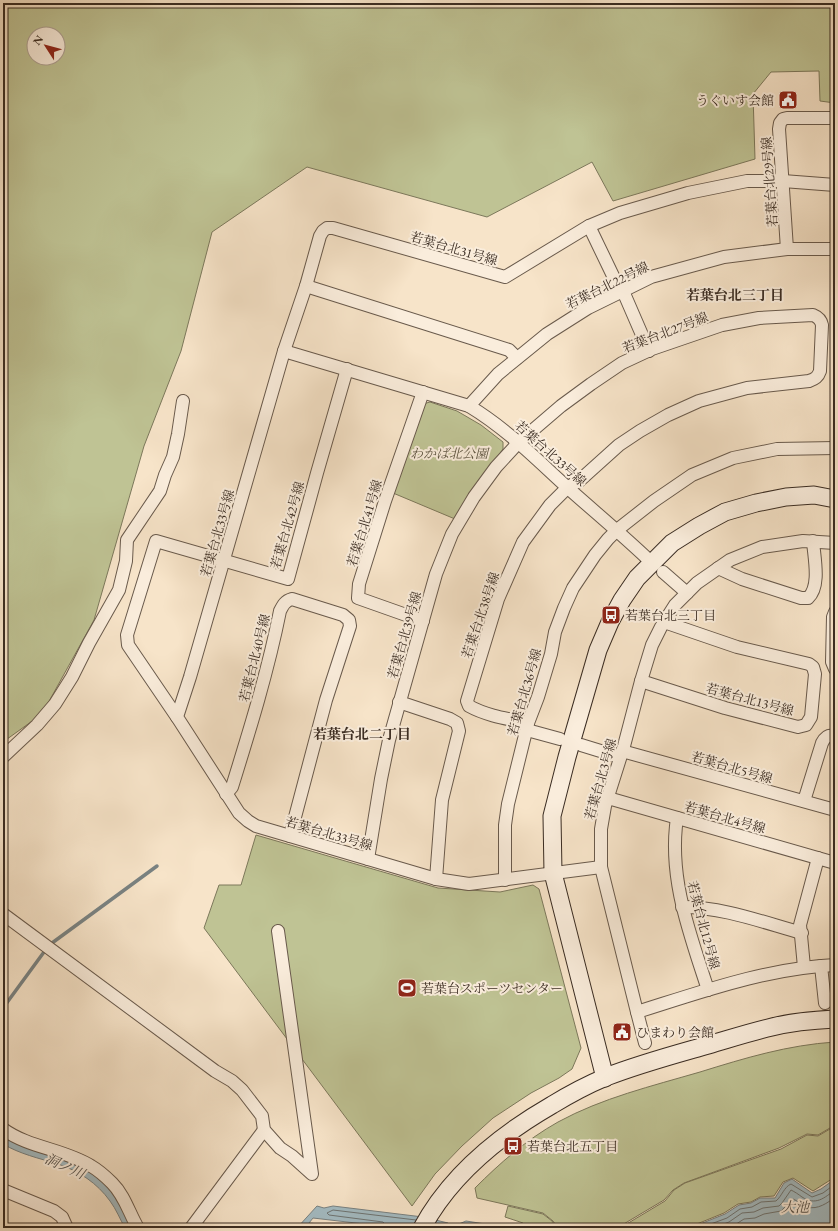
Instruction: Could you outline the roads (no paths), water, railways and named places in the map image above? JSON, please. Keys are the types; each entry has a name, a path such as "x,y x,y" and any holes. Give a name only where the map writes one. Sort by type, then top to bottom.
{"street":[{"name":"若葉台北29号線","path":"787,249 779,129 781,121 783,119 793,118 835,118"},
{"name":"若葉台北31号線","path":"284,351 306,286 320,236 322,231 327,228 333,228 505,277 589,226 620,213 688,193 747,181 783,181 835,184"},
{"path":"589,226 615,280 623,291 649,351"},
{"name":"若葉台北22号線","path":"469,406 498,374 570,319 588,308 651,277 724,257 787,249 835,250"},
{"path":"306,286 509,350 517,358"},
{"name":"若葉台北27号線","path":"520,442 561,406 591,384 622,363 649,351 722,325 758,318 813,315 819,319 822,325 820,371 814,380 809,382 747,388 700,401 668,415 640,430 619,445 579,481 568,487"},
{"name":"若葉台北33号線","path":"601,868 469,884 436,879 256,826 239,813 177,717 190,677 284,351 469,406 491,419 520,442 687,593"},
{"name":"若葉台北42号線","path":"177,717 128,645 127,635 156,541 288,579 347,369"},
{"name":"若葉台北41号線","path":"423,392 385,501 359,584 358,598 423,621"},
{"path":"3,757 37,725 55,704 72,677 89,643 119,590 126,561 127,540 160,491 173,457 183,400"},
{"name":"若葉台北39号線","path":"368,859 389,740 436,574 452,534 474,497 491,473 520,442"},
{"name":"若葉台北36号線","path":"505,880 505,825 508,804 528,727 540,691 555,632 573,588 595,555 608,539 618,530 654,501 692,475 733,458 777,449 835,448"},
{"name":"若葉台北38号線","path":"528,727 499,716 473,709 469,706 467,701 498,598 523,542 550,505 568,487"},
{"path":"605,1078 553,873 552,816 567,757 598,650 610,622 622,600 638,578 658,567 672,543 725,512 756,503 786,497 814,495 835,499"},
{"name":"若葉台北3号線","path":"645,1043 601,868 600,829 652,645 675,605 697,583 730,560 762,547 803,541 835,543"},
{"path":"718,568 742,580 801,598 808,598 812,594 815,586 816,570 813,541"},
{"name":"若葉台北40号線","path":"226,794 232,787 257,705 271,656 280,611 283,605 292,599 339,613 347,617 350,626 326,700 290,836"},
{"path":"835,612 833,617 832,662 835,669"},
{"name":"若葉台北13号線","path":"641,681 725,708 798,727 806,725 811,717 815,674 813,667 809,664 737,647 664,622"},
{"path":"399,702 450,719 457,723 460,731 442,800 436,879"},
{"path":"528,727 560,739"},
{"path":"804,801 822,743 825,737 829,735 835,736"},
{"name":"若葉台北5号線","path":"581,745 835,810"},
{"name":"若葉台北4号線","path":"608,798 835,863"},
{"name":"若葉台北12号線","path":"677,818 675,865 682,907 708,990"},
{"path":"804,967 802,933 800,925 818,858"},
{"path":"682,907 697,907 726,911 802,933"},
{"path":"3,914 232,1081 242,1090 262,1116 264,1130 280,1148 292,1156 312,1174 278,932"},
{"path":"637,1012 708,990 768,974 804,967 835,965"},
{"path":"821,966 825,1003"},
{"path":"422,1228 429,1214 446,1192 468,1167 497,1140 528,1119 576,1091 605,1078 651,1061 773,1027 813,1020 835,1019"},
{"path":"3,1129 8,1133 33,1144 70,1156 91,1166 113,1184 126,1202 138,1228"},
{"path":"191,1228 264,1130"},
{"path":"3,1190 54,1211 62,1217 67,1228"}],"water":[{"name":"洞ノ川","path":"3,1134 64,1158 93,1174 106,1184 115,1195 133,1228 125,1228 110,1201 87,1178 66,1167 29,1156 3,1144"},
{"name":"大池","path":"792,1179 812,1193 821,1189 835,1179 835,1228 690,1228 725,1214 739,1205 751,1203 760,1198 775,1198 784,1183"},
{"path":"317,1206 324,1208 333,1206 423,1217 448,1223 450,1226 466,1221 511,1228 390,1227 313,1218 309,1223 319,1224 318,1228 297,1228"}],"waterway":[{"path":"52,943 157,866"},
{"path":"3,1008 44,952"}],"place":[{"name":"うぐいす会館","path":"788,100"},
{"name":"若葉台北三丁目","path":"611,615"},
{"name":"若葉台スポーツセンター","path":"407,988"},
{"name":"ひまわり会館","path":"622,1032"},
{"name":"若葉台北五丁目","path":"513,1146"}],"district":[{"name":"若葉台北三丁目","path":"735,295"},
{"name":"若葉台北二丁目","path":"362,734"}],"park label":[{"name":"わかば北公園","path":"449,453"}]}
